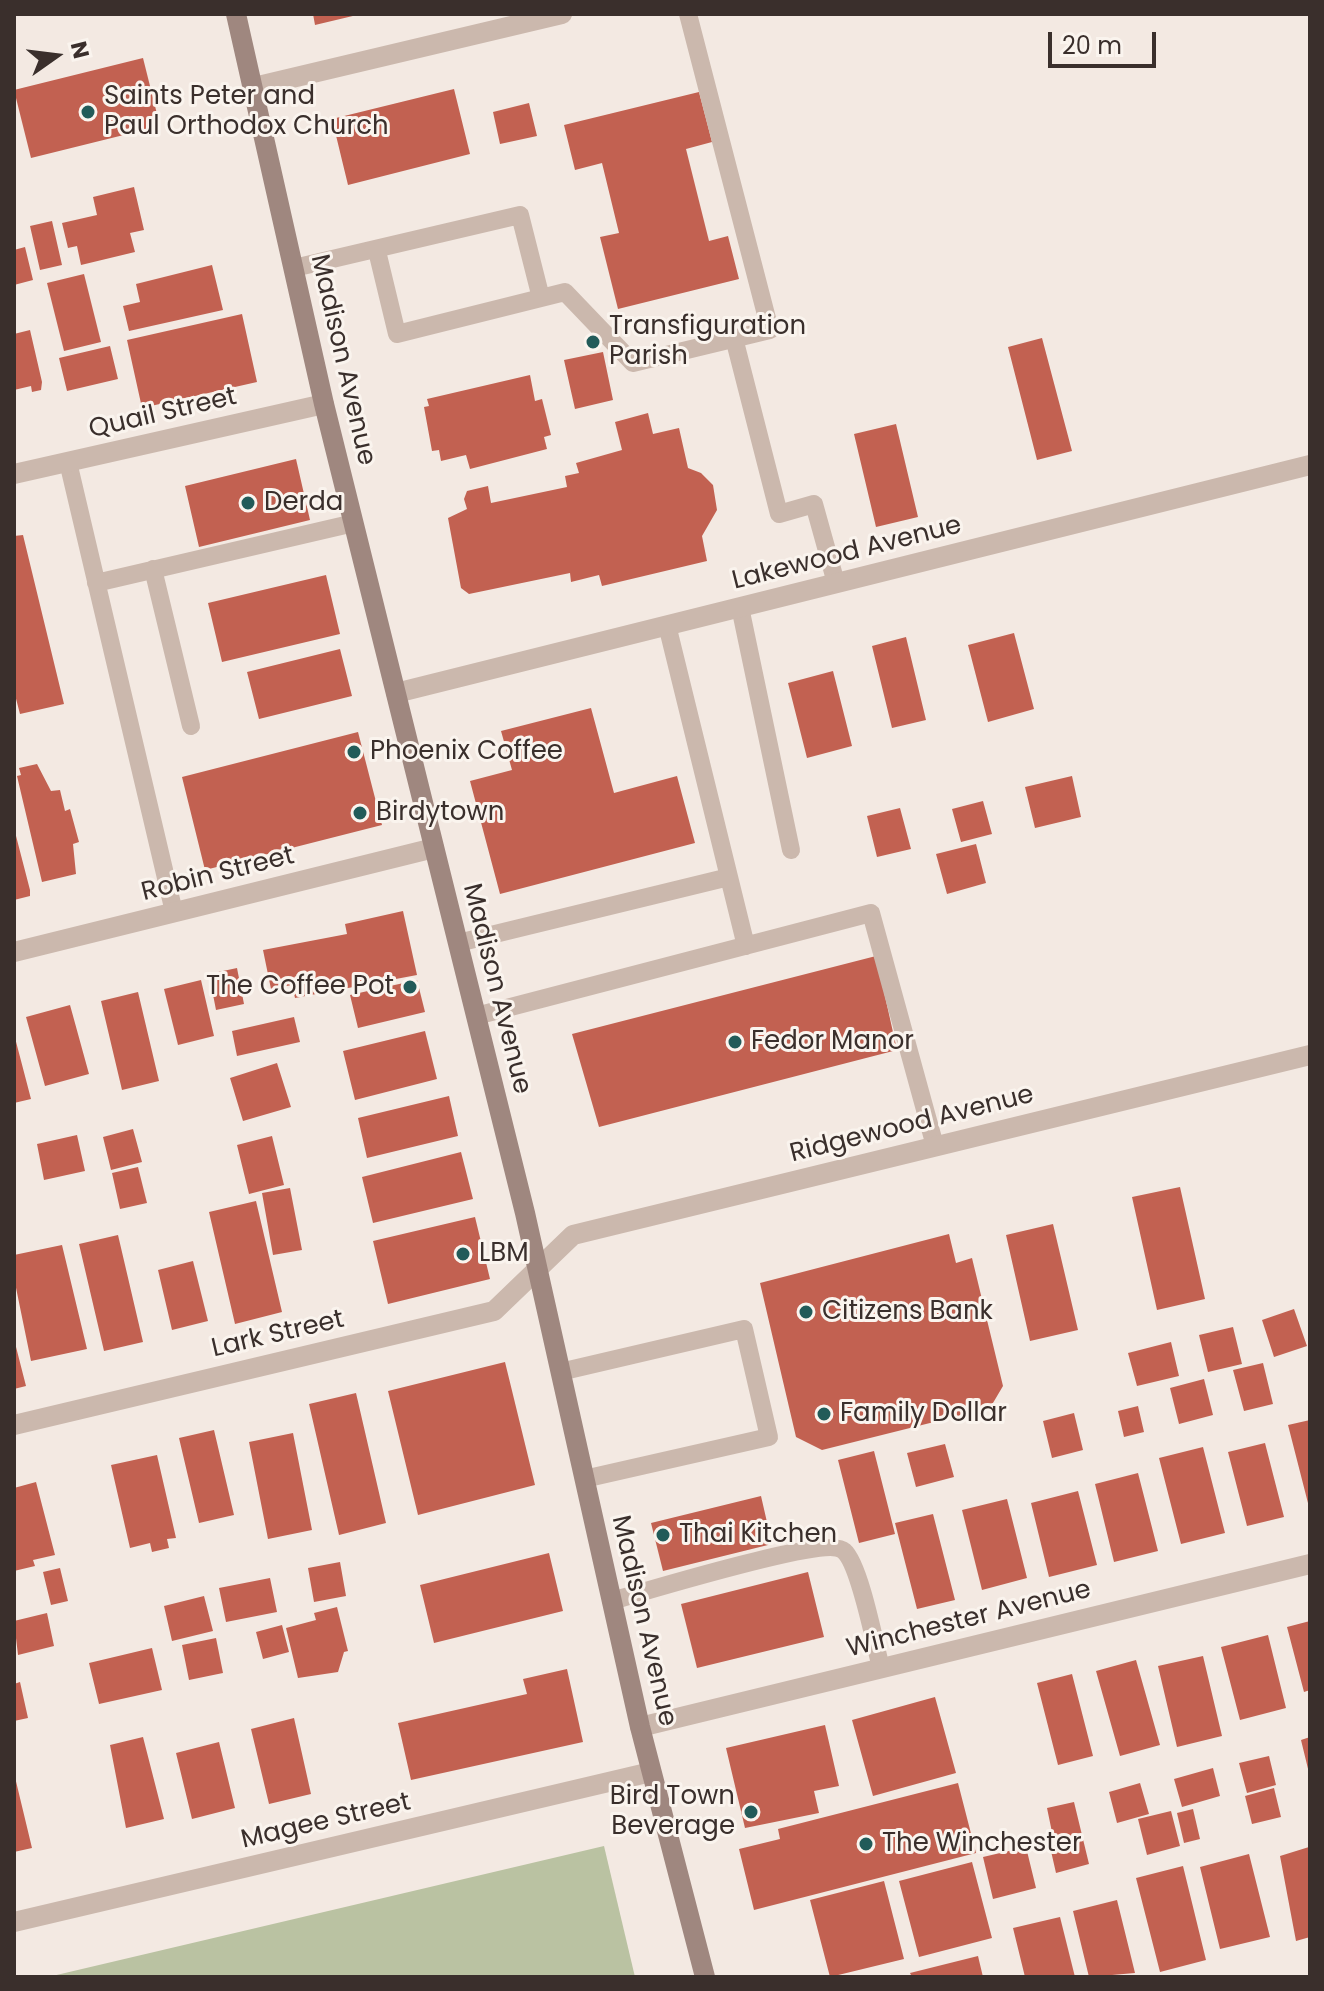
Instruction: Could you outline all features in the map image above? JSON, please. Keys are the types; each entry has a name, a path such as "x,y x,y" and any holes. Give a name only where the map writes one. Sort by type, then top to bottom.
{"main road":[{"name":"Madison Avenue","path":"236,14 324,404 537,1267 640,1727 705,1977"}],"street":[{"path":"254,87 562,14"},
{"name":"Quail Street","path":"14,474 324,404"},
{"name":"Lakewood Avenue","path":"396,693 1310,465"},
{"name":"Robin Street","path":"14,952 434,848"},
{"name":"Ridgewood Avenue","path":"537,1267 573,1235 1310,1055"},
{"name":"Lark Street","path":"14,1425 494,1311 537,1267"},
{"name":"Winchester Avenue","path":"640,1727 1310,1564"},
{"name":"Magee Street","path":"14,1922 651,1772"}],"lane":[{"path":"377,251 397,334 565,292 633,363 770,330 688,14"},
{"path":"294,268 520,215 541,298"},
{"path":"734,338 779,514 814,504 836,583"},
{"path":"68,462 174,912"},
{"path":"96,583 354,523"},
{"path":"153,569 191,726"},
{"path":"740,607 791,850"},
{"path":"667,625 746,946"},
{"path":"458,943 729,877"},
{"path":"476,1016 871,913 935,1146"},
{"path":"560,1372 744,1329 769,1437 584,1479"},
{"path":"611,1601 798,1550 832,1546 844,1550 854,1566 881,1668"}],"green space":[{"path":"604,1846 635,1977 48,1977"}],"building":[{"path":"313,14 357,14 357,15 315,25"},
{"name":"Saints Peter and Paul Orthodox Church","path":"143,58 160,126 31,158 14,90"},
{"path":"454,89 470,154 348,185 332,119"},
{"path":"699,92 712,142 686,149 709,241 728,236 739,279 618,309 600,237 619,233 602,163 575,170 564,125"},
{"path":"529,103 537,136 500,144 493,112"},
{"path":"134,187 144,230 130,233 135,252 81,265 77,246 68,248 62,223 97,215 93,197"},
{"path":"52,221 62,265 40,270 30,226"},
{"path":"25,247 33,280 14,285 14,250"},
{"path":"212,265 223,310 129,331 123,306 140,302 136,284"},
{"path":"84,274 101,342 64,351 47,283"},
{"path":"242,314 257,382 142,408 127,340"},
{"path":"30,330 42,382 41,390 32,392 31,386 14,390 14,334"},
{"path":"1042,338 1072,451 1037,460 1008,347"},
{"path":"110,346 118,379 67,391 59,358"},
{"path":"603,352 613,400 575,409 564,360"},
{"path":"530,375 535,401 542,399 551,435 544,437 547,449 470,469 466,455 441,461 439,450 432,451 424,407 429,406 427,399"},
{"path":"648,413 653,434 679,428 688,468 701,473 713,485 717,510 702,536 707,561 602,586 599,575 571,582 570,573 469,594 461,588 448,518 467,509 464,499 467,491 488,486 491,503 567,487 565,476 579,473 576,463 622,450 615,422"},
{"path":"896,424 918,517 876,527 854,434"},
{"name":"Derda","path":"296,459 310,520 199,547 185,486"},
{"path":"23,535 64,704 20,714 14,691 14,536"},
{"path":"326,575 340,634 222,662 208,603"},
{"path":"1014,633 1034,709 988,722 968,645"},
{"path":"906,637 926,720 892,728 872,646"},
{"path":"340,649 352,696 259,719 247,672"},
{"path":"833,671 852,746 807,758 788,683"},
{"path":"591,708 614,793 677,776 695,843 500,894 470,781 512,770 501,731"},
{"path":"358,732 382,825 205,870 182,777"},
{"path":"37,764 51,791 60,790 65,811 70,809 79,842 73,844 76,874 42,882 17,776 21,775 19,768"},
{"path":"1072,776 1081,817 1035,828 1025,787"},
{"path":"983,801 992,834 961,842 952,809"},
{"path":"900,808 911,849 877,857 867,816"},
{"path":"15,832 30,896 14,900"},
{"path":"976,844 986,883 947,894 936,854"},
{"path":"403,911 417,975 295,998 292,985 271,989 263,950 347,934 345,924"},
{"name":"Fedor Manor","path":"876,956 897,1050 599,1127 572,1034"},
{"path":"237,968 244,1004 216,1010 209,974"},
{"path":"201,980 214,1036 178,1045 164,989"},
{"path":"417,980 425,1012 358,1028 350,995"},
{"path":"138,992 159,1081 122,1090 101,1001"},
{"path":"70,1005 89,1074 45,1086 26,1017"},
{"path":"294,1017 300,1042 237,1056 232,1031"},
{"path":"425,1031 437,1079 355,1100 343,1051"},
{"path":"14,1034 31,1099 14,1103"},
{"path":"277,1063 291,1107 243,1121 230,1078"},
{"path":"449,1096 458,1136 367,1158 358,1118"},
{"path":"133,1129 142,1162 111,1170 103,1137"},
{"path":"77,1135 85,1171 44,1180 37,1144"},
{"path":"272,1136 284,1185 249,1194 237,1145"},
{"path":"461,1152 473,1199 373,1223 362,1177"},
{"path":"138,1167 147,1203 120,1209 112,1173"},
{"path":"1180,1187 1205,1299 1157,1310 1132,1197"},
{"path":"290,1188 302,1250 273,1255 262,1193"},
{"path":"256,1201 282,1312 235,1324 209,1212"},
{"path":"475,1217 490,1279 388,1304 373,1241"},
{"path":"1053,1224 1078,1330 1030,1341 1006,1235"},
{"path":"949,1234 956,1263 972,1258 1003,1386 990,1408 822,1450 796,1437 760,1283"},
{"path":"118,1235 143,1342 104,1351 79,1244"},
{"path":"62,1245 87,1349 31,1361 14,1278 14,1255"},
{"path":"193,1261 208,1321 172,1330 158,1270"},
{"path":"1294,1309 1307,1346 1274,1357 1262,1320"},
{"path":"1233,1327 1242,1364 1208,1372 1199,1335"},
{"path":"1171,1342 1179,1376 1137,1386 1128,1353"},
{"path":"14,1344 26,1386 14,1389"},
{"path":"505,1362 535,1485 418,1515 388,1391"},
{"path":"1263,1363 1273,1404 1244,1411 1233,1370"},
{"path":"1204,1379 1213,1415 1179,1424 1170,1388"},
{"path":"356,1393 386,1523 339,1535 309,1404"},
{"path":"1138,1406 1144,1432 1124,1437 1118,1411"},
{"path":"1074,1413 1083,1450 1052,1458 1043,1421"},
{"path":"1310,1420 1310,1506 1309,1507 1288,1425"},
{"path":"214,1430 234,1515 199,1523 179,1438"},
{"path":"293,1433 312,1530 268,1539 249,1442"},
{"path":"1265,1443 1284,1517 1247,1526 1228,1452"},
{"path":"945,1444 954,1477 916,1487 907,1453"},
{"path":"1203,1447 1225,1533 1181,1544 1159,1458"},
{"path":"874,1451 895,1534 859,1543 838,1460"},
{"path":"157,1455 176,1538 167,1539 169,1548 152,1552 150,1543 130,1548 111,1465"},
{"path":"1138,1473 1158,1551 1114,1562 1095,1484"},
{"path":"36,1482 55,1555 33,1560 35,1566 14,1571 14,1488"},
{"path":"1078,1491 1097,1565 1049,1577 1031,1503"},
{"path":"761,1496 772,1544 663,1571 651,1523"},
{"path":"1007,1499 1027,1578 982,1590 962,1510"},
{"path":"933,1514 955,1600 917,1609 895,1523"},
{"path":"549,1553 563,1611 434,1643 420,1585"},
{"path":"340,1562 346,1596 314,1602 308,1568"},
{"path":"60,1568 68,1601 51,1605 43,1572"},
{"path":"808,1572 824,1637 697,1668 681,1604"},
{"path":"270,1578 277,1612 226,1622 219,1588"},
{"path":"204,1596 213,1631 172,1641 164,1606"},
{"path":"337,1607 348,1651 344,1652 338,1672 298,1678 286,1628 316,1620 314,1613"},
{"path":"47,1613 54,1646 18,1655 14,1621"},
{"path":"1310,1621 1310,1690 1304,1692 1287,1627"},
{"path":"282,1625 289,1652 263,1659 256,1632"},
{"path":"1268,1635 1286,1708 1240,1720 1221,1647"},
{"path":"216,1638 223,1673 189,1680 182,1645"},
{"path":"152,1648 162,1690 99,1704 89,1663"},
{"path":"1203,1656 1222,1736 1177,1747 1158,1666"},
{"path":"1136,1660 1160,1745 1120,1756 1096,1671"},
{"path":"567,1669 583,1742 411,1780 398,1723 527,1694 523,1679"},
{"path":"1072,1674 1093,1756 1058,1765 1037,1683"},
{"path":"20,1682 28,1718 14,1721 14,1684"},
{"path":"935,1697 956,1773 873,1796 852,1720"},
{"path":"294,1718 311,1794 269,1804 251,1729"},
{"path":"825,1725 839,1786 814,1791 819,1813 745,1828 726,1748"},
{"path":"143,1737 164,1819 126,1828 110,1745"},
{"path":"1310,1737 1310,1773 1309,1773 1301,1740"},
{"path":"219,1742 235,1808 192,1819 176,1753"},
{"path":"1269,1756 1276,1785 1247,1793 1239,1763"},
{"path":"1213,1768 1220,1796 1182,1807 1174,1779"},
{"path":"14,1773 32,1848 14,1852"},
{"name":"The Winchester","path":"958,1783 976,1853 754,1910 739,1849 780,1839 778,1829"},
{"path":"1140,1783 1149,1814 1117,1823 1109,1792"},
{"path":"1274,1788 1281,1817 1252,1824 1245,1796"},
{"path":"1074,1802 1089,1864 1056,1873 1048,1838 1053,1837 1047,1808"},
{"path":"1193,1809 1200,1839 1184,1843 1177,1813"},
{"path":"1171,1811 1180,1846 1147,1855 1138,1819"},
{"path":"1026,1847 1036,1888 993,1899 983,1857"},
{"path":"1309,1847 1310,1937 1296,1941 1280,1856"},
{"path":"1249,1854 1270,1937 1220,1949 1200,1867"},
{"path":"972,1862 992,1938 919,1957 899,1881"},
{"path":"1183,1866 1206,1960 1160,1972 1136,1878"},
{"path":"884,1881 904,1959 830,1977 810,1900"},
{"path":"1117,1900 1135,1973 1089,1977 1073,1911"},
{"path":"1060,1917 1075,1977 1025,1977 1013,1928"},
{"path":"978,1956 983,1977 912,1977 910,1973"}],"place":[{"name":"Saints Peter and Paul Orthodox Church","path":"88,112"},
{"name":"Transfiguration Parish","path":"593,342"},
{"name":"Derda","path":"248,503"},
{"name":"Phoenix Coffee","path":"354,752"},
{"name":"Birdytown","path":"360,813"},
{"name":"The Coffee Pot","path":"410,987"},
{"name":"Fedor Manor","path":"735,1042"},
{"name":"LBM","path":"463,1254"},
{"name":"Citizens Bank","path":"806,1312"},
{"name":"Family Dollar","path":"824,1414"},
{"name":"Thai Kitchen","path":"663,1535"},
{"name":"Bird Town Beverage","path":"751,1812"},
{"name":"The Winchester","path":"866,1844"}]}
